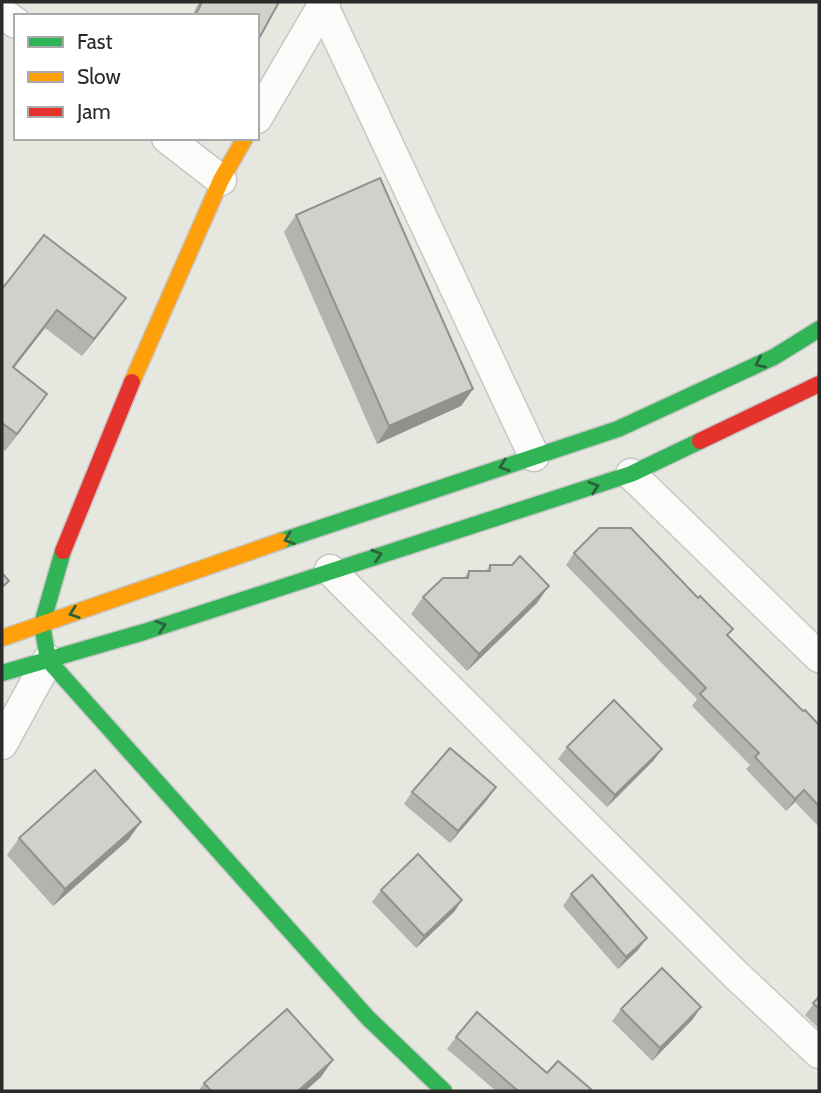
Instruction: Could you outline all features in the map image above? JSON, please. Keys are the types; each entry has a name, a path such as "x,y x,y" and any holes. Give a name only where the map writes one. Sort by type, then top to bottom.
{"main road":[{"path":"244,140 221,180 135,374 58,560 42,624 48,660 368,1018 444,1091"},
{"path":"2,639 618,429 774,357 819,329"},
{"path":"2,673 144,632 631,474 819,384"}],"street":[{"path":"259,115 324,4"},
{"path":"324,4 534,456"},
{"path":"170,140 221,180"},
{"path":"631,474 819,657"},
{"path":"330,570 736,975 819,1053"},
{"path":"2,744 48,660"}],"building":[{"path":"202,2 279,2 259,38 259,14 196,14"},
{"path":"380,178 473,389 389,426 296,215"},
{"path":"44,235 126,298 94,339 57,310 13,367 47,394 17,434 2,423 2,289"},
{"path":"599,528 631,528 698,598 700,596 733,629 727,635 819,725 819,806 804,790 795,799 755,757 759,753 700,694 706,688 574,553"},
{"path":"520,556 549,586 479,654 423,597 443,578 468,578 469,571 490,571 490,565 512,565"},
{"path":"2,573 9,581 2,587"},
{"path":"614,700 662,749 615,795 567,747"},
{"path":"450,748 496,787 458,831 412,792"},
{"path":"95,770 141,822 65,889 19,838"},
{"path":"418,854 462,900 424,936 381,890"},
{"path":"592,875 647,938 626,957 571,894"},
{"path":"662,968 701,1007 660,1048 621,1009"},
{"path":"819,997 819,1009 813,1003"},
{"path":"287,1009 333,1060 298,1091 211,1091 204,1083"},
{"path":"477,1012 547,1073 558,1061 593,1091 518,1091 456,1037"}],"traffic: fast":[{"path":"281,541 618,429 774,357 819,329"},
{"path":"2,673 144,632 631,474 700,441"},
{"path":"63,551 42,624 48,660 368,1018 444,1091"}],"traffic: slow":[{"path":"132,382 221,180 244,140"},
{"path":"2,638 281,541"}],"traffic: jam":[{"path":"63,551 132,382"},
{"path":"700,441 819,384"}]}
